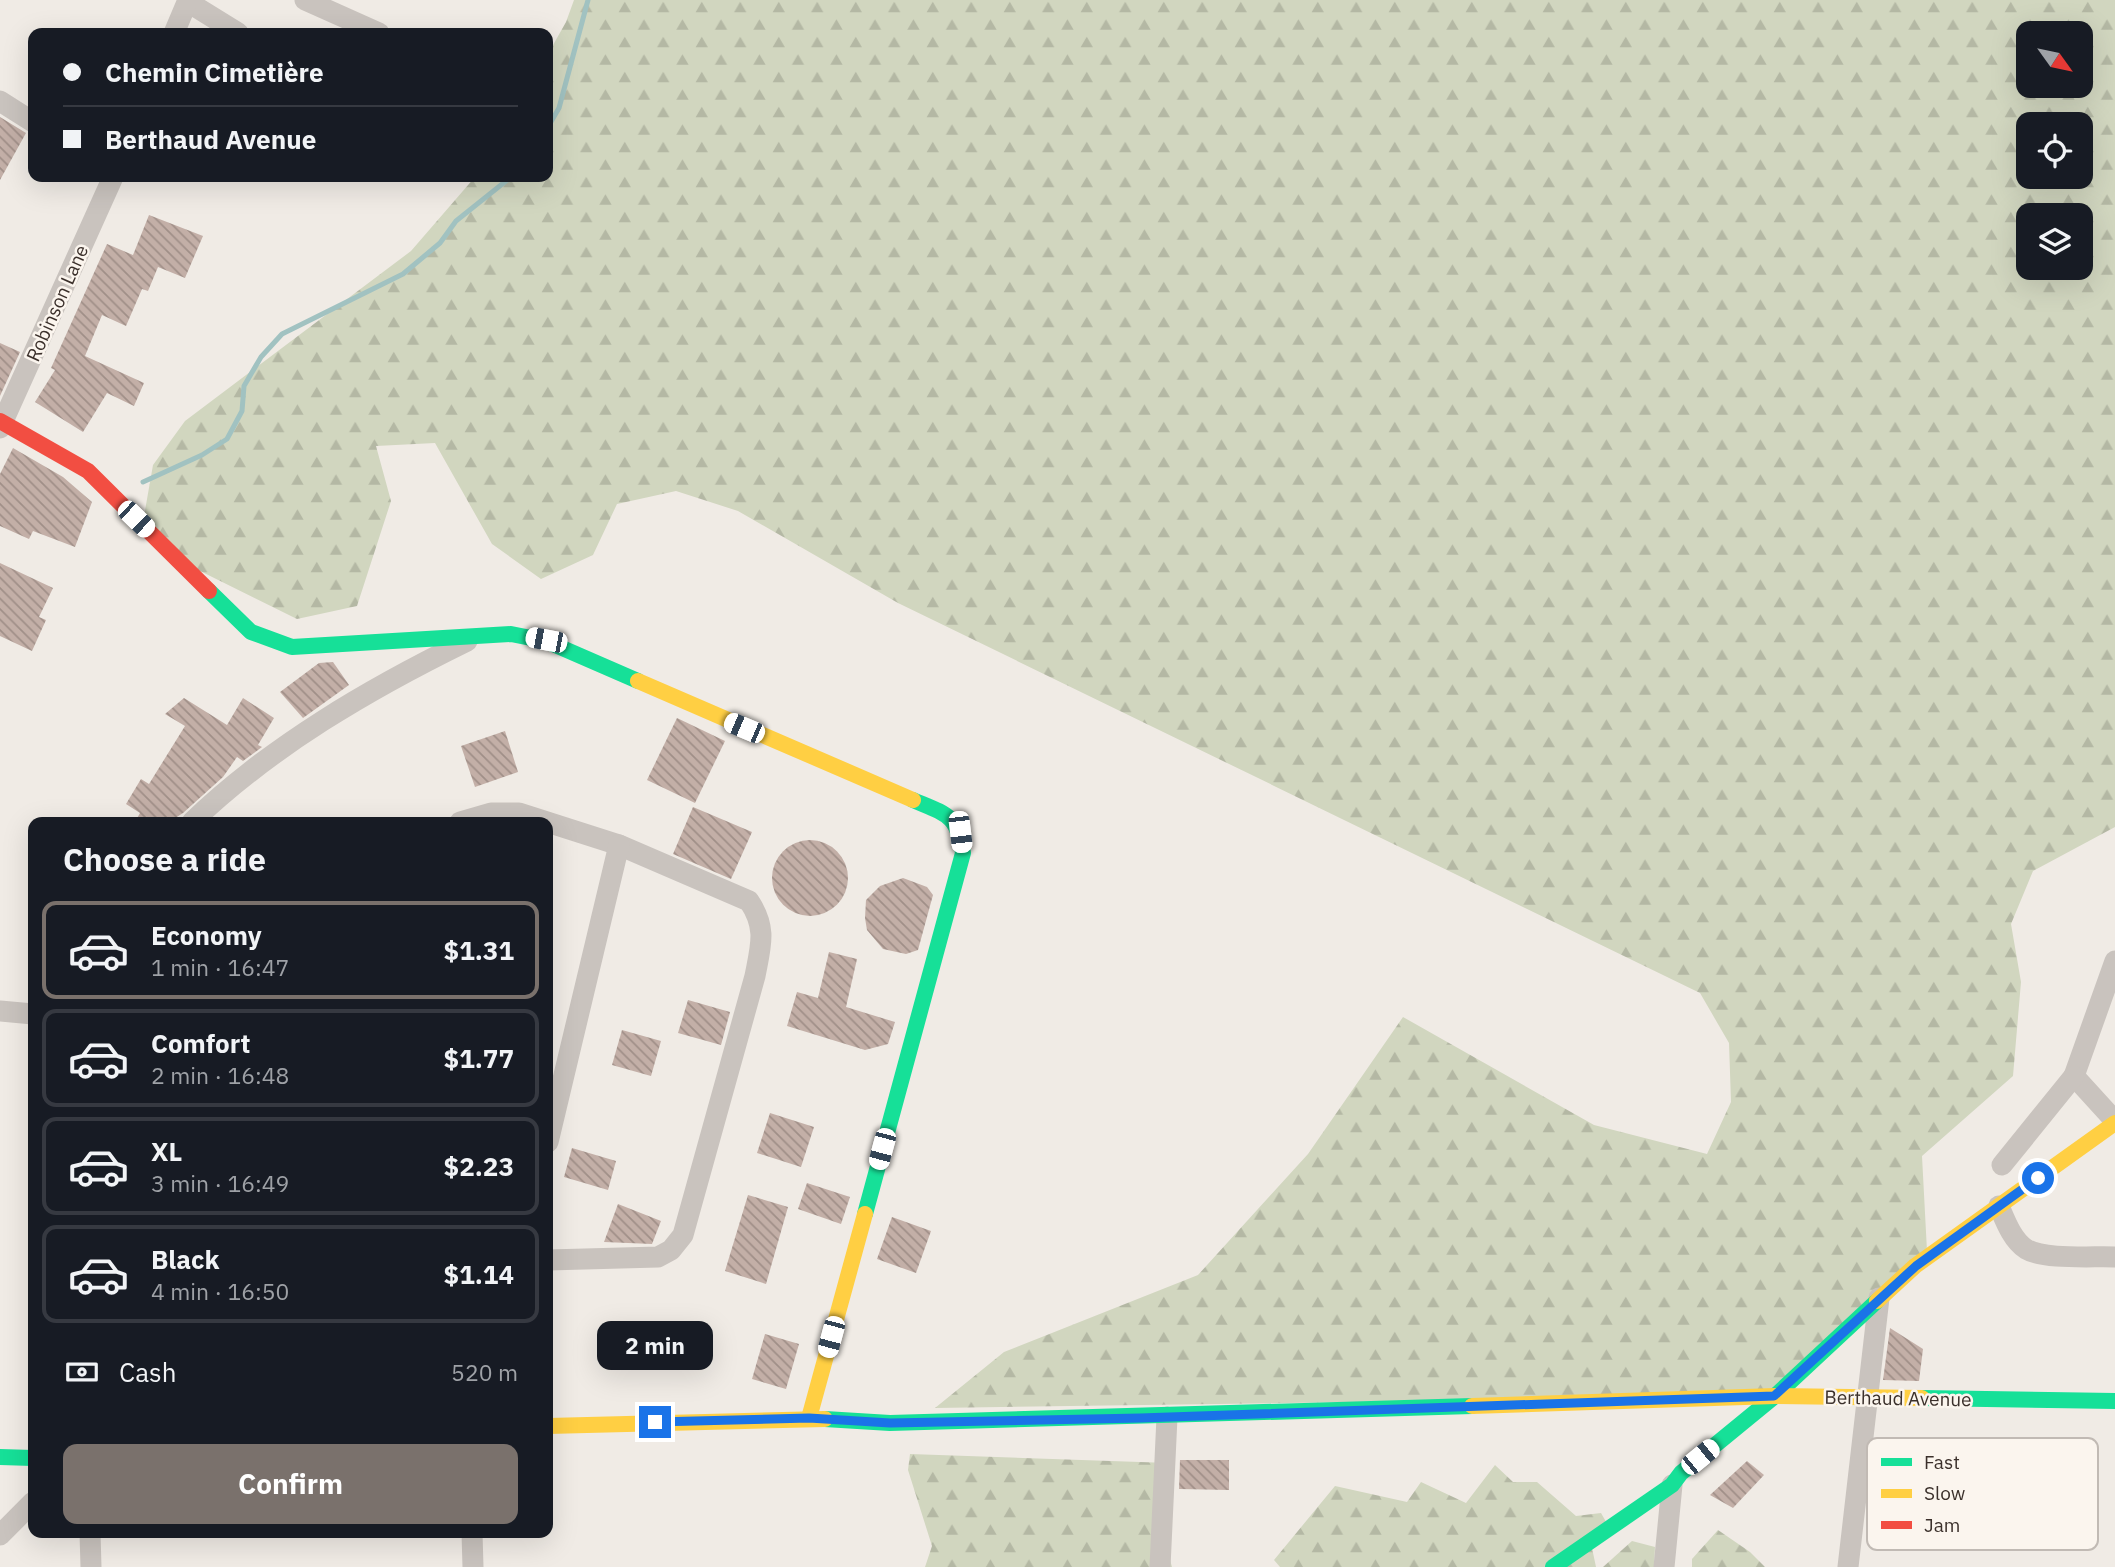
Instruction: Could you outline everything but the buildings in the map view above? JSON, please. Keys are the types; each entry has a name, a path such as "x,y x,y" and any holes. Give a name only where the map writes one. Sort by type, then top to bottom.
{"street":[{"path":"305,0 348,9 373,28"},
{"path":"176,28 188,1 230,28"},
{"path":"0,101 28,119"},
{"name":"Robinson Lane","path":"1,424 111,182"},
{"path":"1,424 88,471 251,632 292,647 511,634 546,640 950,816 960,832 962,853 809,1418"},
{"path":"197,817 233,783 349,705 407,670 476,636"},
{"path":"477,817 491,813 519,813 532,817"},
{"path":"553,824 619,845 749,901 761,919 762,940 755,976 683,1235 671,1250 658,1257 553,1260"},
{"path":"553,1121 619,845"},
{"path":"2002,1165 2074,1076 2115,961"},
{"path":"0,1011 28,1014"},
{"path":"1553,1567 1672,1485 1681,1473 1774,1396 1916,1266 2115,1122 2074,1076"},
{"path":"1999,1206 2010,1230 2025,1249 2050,1255 2115,1257"},
{"path":"1848,1567 1879,1298"},
{"name":"Berthaud Avenue","path":"553,1426 809,1418 890,1423 1167,1417 1774,1396 2115,1401"},
{"path":"1160,1567 1167,1417"},
{"path":"0,1457 28,1458"},
{"path":"1664,1567 1672,1485"},
{"path":"0,1535 28,1507"},
{"path":"90,1538 91,1567"},
{"path":"472,1538 473,1567"}],"green space":[{"path":"574,0 2115,0 2115,827 2033,871 2011,924 2021,982 2013,1076 1922,1156 1927,1251 1773,1396 935,1408 1004,1352 1198,1275 1308,1154 1403,1017 1594,1125 1707,1154 1731,1102 1729,1043 1700,993 898,603 738,511 676,491 617,504 593,555 541,579 492,544 435,443 376,446 391,501 357,606 297,619 192,567 143,522 153,465 185,421 411,251 471,182 553,182 553,45"},
{"path":"910,1454 1169,1463 1161,1528 1172,1567 925,1567 932,1546 908,1470"},
{"path":"1495,1465 1513,1482 1537,1482 1576,1516 1601,1513 1613,1534 1592,1548 1596,1567 1280,1567 1274,1560 1335,1486 1407,1502 1421,1482 1466,1503"},
{"path":"1718,1530 1750,1552 1765,1567 1692,1567 1692,1559"},
{"path":"1632,1541 1655,1547 1654,1567 1603,1567"}],"waterway":[{"path":"553,118 559,108 588,0"},
{"path":"143,482 202,455 227,439 242,411 244,386 261,357 282,334 403,274 440,243 456,221 505,182"}],"traffic: fast":[{"path":"209,591 251,632 292,647 511,634 546,641 638,681"},
{"path":"865,1214 963,853 954,823 942,813 913,800"},
{"path":"1553,1567 1672,1485 1681,1473 1775,1396 1877,1301"},
{"path":"1922,1398 2115,1401"},
{"path":"825,1419 890,1423 1472,1406"},
{"path":"0,1457 28,1458"}],"traffic: slow":[{"path":"638,681 913,800"},
{"path":"1877,1301 1915,1266 2115,1123"},
{"path":"809,1418 865,1214"},
{"path":"1472,1406 1775,1396 1922,1398"},
{"path":"553,1426 825,1419"}],"traffic: jam":[{"path":"0,421 88,471 209,591"}],"route":[{"path":"655,1422 809,1418 890,1423 1140,1418 1774,1396 1916,1266 2038,1178"}]}
